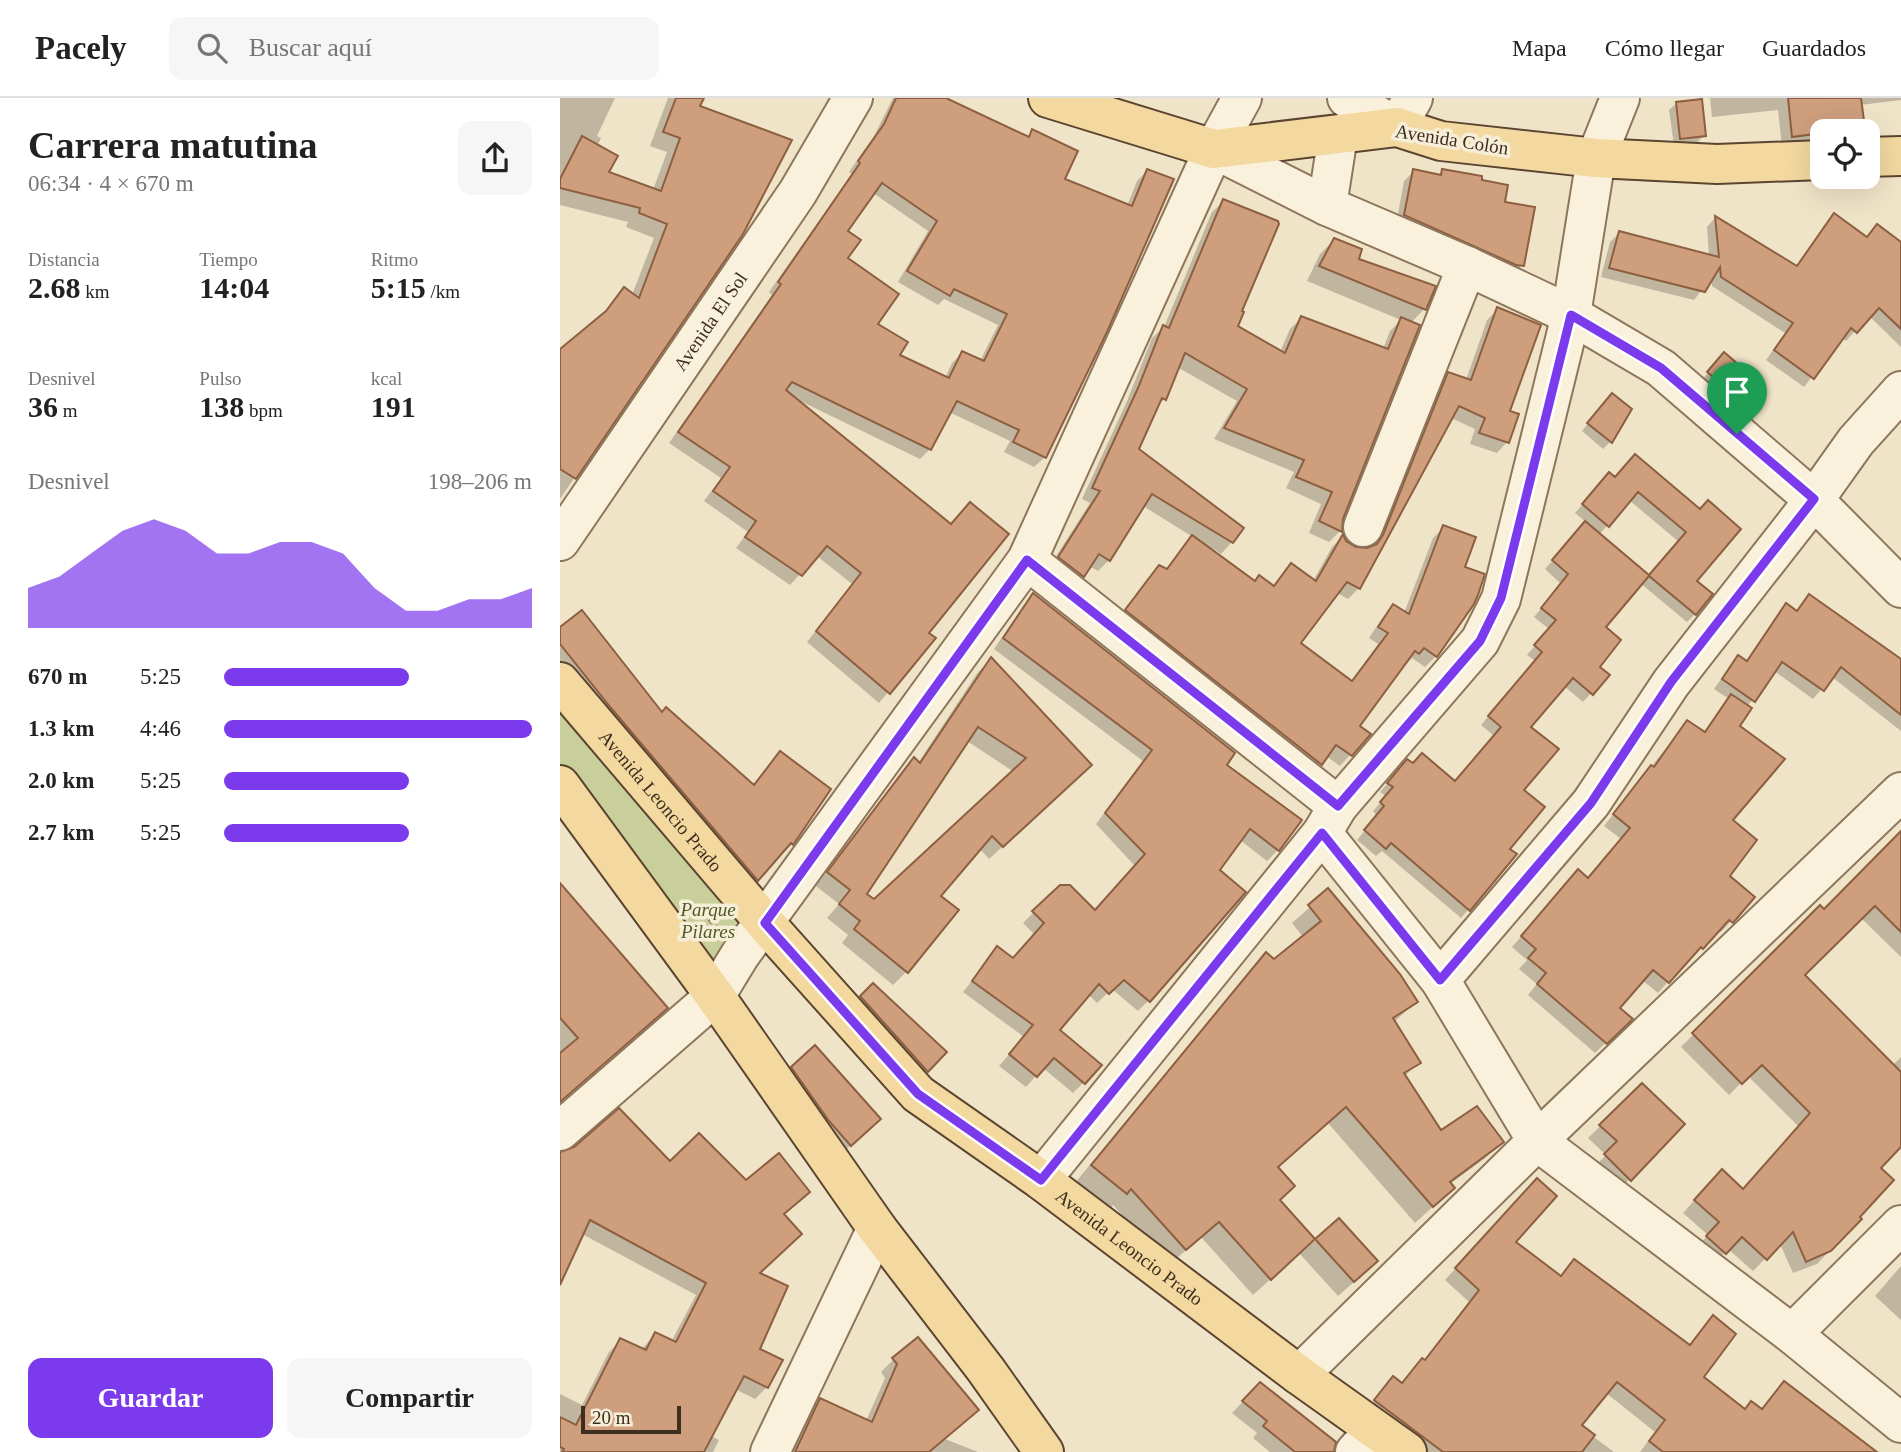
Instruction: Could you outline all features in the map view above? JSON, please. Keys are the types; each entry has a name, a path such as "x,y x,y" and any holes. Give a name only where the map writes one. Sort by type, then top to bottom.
{"main road":[{"name":"Avenida Colón","path":"1048,98 1214,149 1338,135 1405,113 1441,141 1596,158 1717,164 1810,160"},
{"path":"1880,157 1901,156"},
{"name":"Avenida Leoncio Prado","path":"560,682 765,923 918,1094 1041,1180 1299,1375 1365,1441 1407,1452"},
{"path":"560,785 715,996 877,1228 986,1370 1044,1452"}],"street":[{"name":"Avenida El Sol","path":"560,541 798,192 853,98"},
{"path":"560,1131 715,996 740,955 1027,560 1214,149 1242,98"},
{"path":"1347,98 1405,113"},
{"path":"1041,1180 1330,819 1480,641 1501,598 1571,315 1596,158 1620,98"},
{"path":"1327,206 1338,135"},
{"path":"1214,149 1327,206 1467,266 1571,315 1661,368 1814,499 1901,588"},
{"path":"1363,527 1467,266"},
{"path":"1440,980 1591,803 1671,682 1856,441 1901,391"},
{"path":"1027,560 1330,819 1440,980 1537,1141 1792,1334 1901,1423"},
{"path":"1299,1375 1537,1141 1901,792"},
{"path":"1792,1334 1901,1224"},
{"path":"770,1452 877,1228"}],"green space":[{"name":"Parque Pilares","path":"560,696 746,928 710,963 560,764"}],"building":[{"path":"676,98 704,98 700,106 792,140 743,234 576,479 560,469 560,349 606,311 624,287 639,298 667,224 639,213 640,208 560,188 560,179 582,136 618,156 609,172 661,191 680,138 663,132"},
{"path":"896,98 946,98 1029,137 1032,129 1078,151 1065,179 1132,206 1147,169 1174,179 1107,332 1046,458 1013,442 1019,430 957,401 931,450 792,382 786,390 951,524 970,502 1009,534 929,633 936,638 890,694 816,631 861,573 827,546 802,576 745,537 756,521 713,491 730,467 678,432 781,284 778,282 884,124","holes":["882,183 937,221 907,271 950,296 954,289 1007,314 984,361 962,351 949,378 900,355 908,342 878,324 899,294 848,258 861,240 848,231"]},
{"path":"1788,98 1861,98 1864,119 1810,119 1810,135 1792,137"},
{"path":"1702,99 1706,136 1680,139 1676,102"},
{"path":"1413,169 1441,175 1442,169 1482,176 1482,180 1508,185 1505,202 1535,207 1524,266 1516,265 1404,215"},
{"path":"1223,199 1278,221 1279,224 1238,326 1285,353 1301,316 1388,349 1401,317 1420,325 1343,519 1342,532 1319,521 1332,492 1296,477 1304,460 1224,428 1247,389 1185,353 1166,400 1162,398 1139,449 1244,528 1233,543 1152,494 1110,561 1099,554 1084,577 1058,557 1100,491 1092,488 1138,388 1163,325 1169,328"},
{"path":"1834,213 1867,237 1877,224 1901,242 1901,329 1879,308 1857,333 1851,328 1814,379 1774,350 1793,323 1721,277 1720,267 1705,292 1609,268 1619,231 1719,257 1715,216 1797,266"},
{"path":"1334,238 1362,249 1359,259 1436,286 1426,310 1319,266"},
{"path":"1497,307 1541,325 1510,411 1519,414 1509,443 1479,433 1485,418 1459,406 1360,589 1347,582 1301,643 1352,681 1388,633 1378,627 1393,604 1409,614 1443,525 1476,537 1465,567 1485,574 1478,595 1437,657 1424,648 1419,654 1415,651 1360,726 1371,734 1352,756 1336,745 1322,765 1125,610 1159,565 1167,569 1192,535 1255,581 1259,575 1274,586 1291,563 1316,581 1343,534 1346,541 1356,547 1367,548 1377,544 1383,535 1448,372 1471,380"},
{"path":"1724,352 1753,377 1736,396 1707,372"},
{"path":"1612,393 1632,409 1612,443 1587,423"},
{"path":"1635,454 1700,509 1708,500 1741,529 1697,581 1713,594 1696,615 1649,576 1606,627 1621,640 1600,667 1610,675 1593,695 1573,678 1531,727 1559,749 1524,790 1545,807 1510,849 1517,854 1470,911 1391,843 1386,849 1364,830 1384,806 1380,802 1393,787 1387,783 1407,759 1413,763 1422,753 1455,781 1501,727 1488,716 1542,652 1534,645 1556,620 1541,608 1568,574 1552,560 1585,521 1649,575 1686,532 1638,492 1609,527 1582,504 1609,472 1615,477"},
{"path":"1033,593 1235,753 1227,765 1302,820 1279,851 1250,829 1220,870 1246,892 1150,1002 1124,980 1109,994 1099,984 1060,1030 1102,1065 1085,1084 1054,1058 1037,1077 1009,1054 1033,1025 972,981 997,946 1013,958 1044,923 1032,911 1060,885 1070,885 1095,910 1145,854 1105,813 1152,750 1003,638"},
{"path":"1809,594 1901,659 1901,715 1841,667 1824,691 1782,662 1755,702 1722,679 1738,655 1747,661 1786,603 1797,611"},
{"path":"582,610 662,712 666,707 754,785 780,751 831,789 793,845 791,843 758,881 560,644 560,627"},
{"path":"991,657 1092,765 1003,847 992,836 941,896 959,910 908,973 854,929 860,921 839,904 850,890 827,872 914,757 920,763","holes":["978,727 1026,758 874,899 867,894"]},
{"path":"1731,694 1752,708 1740,726 1785,759 1733,820 1757,840 1730,876 1755,897 1733,923 1729,920 1703,949 1701,947 1669,983 1653,970 1620,1008 1633,1019 1607,1044 1537,984 1546,973 1528,958 1536,949 1521,936 1578,869 1588,878 1630,828 1613,814 1651,765 1654,767 1687,720 1705,732"},
{"path":"1901,831 1901,932 1875,906 1805,975 1901,1072 1901,1147 1881,1168 1894,1180 1831,1251 1806,1262 1793,1232 1767,1260 1742,1237 1726,1254 1706,1236 1719,1222 1694,1200 1722,1169 1743,1189 1810,1113 1762,1065 1742,1084 1692,1033 1820,905 1824,909"},
{"path":"560,883 668,1008 560,1102 560,1053 578,1038 560,1018"},
{"path":"1328,888 1400,974 1418,1002 1393,1018 1421,1063 1404,1073 1441,1130 1477,1106 1504,1142 1450,1182 1455,1188 1433,1207 1346,1107 1278,1167 1295,1186 1280,1200 1315,1239 1271,1280 1219,1222 1186,1250 1131,1189 1127,1194 1091,1165 1266,952 1274,959 1321,921 1308,905"},
{"path":"873,983 947,1052 928,1072 860,996"},
{"path":"815,1045 881,1119 851,1146 829,1121 791,1067"},
{"path":"1642,1083 1685,1124 1631,1181 1604,1154 1617,1141 1599,1125"},
{"path":"619,1108 670,1161 699,1133 746,1180 779,1153 810,1192 784,1214 802,1234 760,1273 788,1286 760,1349 783,1360 768,1388 744,1376 704,1452 562,1452 564,1449 560,1447 560,1417 576,1425 620,1338 646,1350 655,1332 676,1342 706,1283 590,1220 560,1285 560,1152 574,1147"},
{"path":"1537,1178 1557,1196 1516,1242 1561,1276 1574,1259 1690,1345 1713,1315 1736,1334 1704,1377 1745,1409 1751,1401 1762,1409 1784,1381 1877,1452 1663,1452 1649,1441 1665,1420 1617,1382 1582,1425 1595,1435 1582,1452 1443,1452 1374,1400 1393,1376 1402,1383 1422,1358 1425,1360 1479,1290 1455,1268"},
{"path":"1339,1218 1378,1261 1354,1282 1315,1239"},
{"path":"918,1337 979,1410 929,1452 795,1452 820,1398 872,1422 897,1364 892,1358"},
{"path":"1260,1382 1336,1442 1334,1452 1295,1452 1263,1426 1267,1421 1242,1401"}],"route":[{"path":"1571,315 1661,368 1737,434 1814,499 1671,682 1591,803 1440,980 1322,833 1041,1180 918,1094 765,923 1027,560 1338,806 1480,641 1501,598 1571,315"}]}
